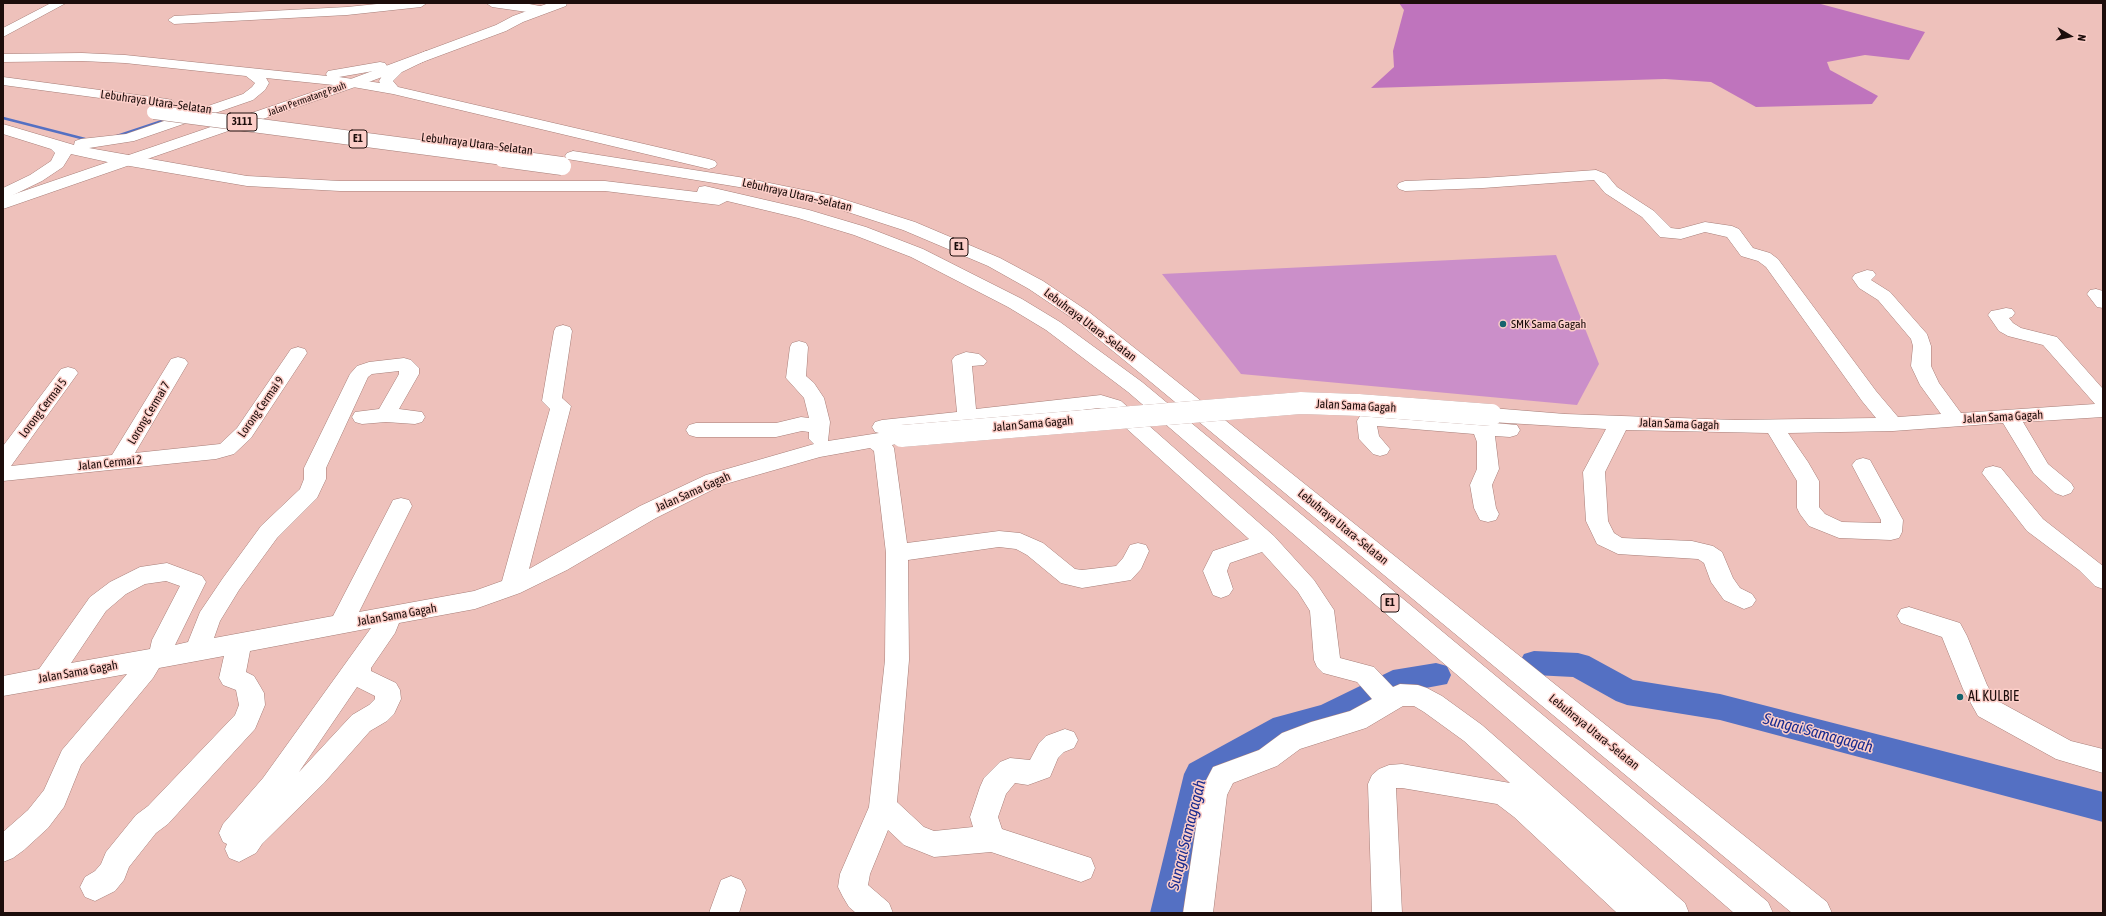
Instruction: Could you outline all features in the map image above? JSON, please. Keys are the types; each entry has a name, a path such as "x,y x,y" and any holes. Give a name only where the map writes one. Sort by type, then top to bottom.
{"main road":[{"name":"Jalan Permatang Pauh","path":"3,204 353,83 501,28 540,7 557,4"},
{"name":"Jalan Permatang Pauh","path":"3,196 380,66 492,24 518,19"},
{"path":"393,90 386,81 389,76 397,69 426,55"},
{"path":"3,58 112,58 353,83 393,90 741,171 827,200"},
{"path":"288,76 338,73 380,66"},
{"path":"50,143 92,144 138,135 248,97 258,90 262,83 258,77 249,72"},
{"name":"Lebuhraya Utara–Selatan","path":"3,81 167,103 568,161 730,195 803,214 860,231 917,253 1015,303 1053,326 1087,350 1141,392 1757,913"},
{"name":"Lebuhraya Utara–Selatan","path":"3,91 154,112 745,183 827,200 909,226 994,262 1036,285 1082,316 1816,913"},
{"path":"3,130 112,158 247,181 302,185 597,186 640,189 803,214"},
{"path":"3,196 36,178 57,164 63,153 50,143"}],"street":[{"path":"3,33 60,3"},
{"path":"348,9 385,3"},
{"path":"176,18 251,11 348,9 421,3"},
{"path":"492,3 540,7"},
{"path":"1405,186 1596,176 1600,177 1611,190 1648,214 1666,233 1681,234 1692,229 1705,227 1726,230 1733,233 1747,252 1764,257 1772,263 1869,396 1893,424"},
{"path":"1867,275 1861,278 1865,284 1884,296 1920,338 1922,346 1920,366 1930,385 1956,420"},
{"path":"2006,313 1997,315 2006,327 2015,332 2040,337 2050,341 2100,412"},
{"path":"512,587 561,406 552,401 563,331"},
{"path":"799,347 796,378 807,387 814,398 820,422 819,450"},
{"name":"Lorong Cermai 9","path":"216,452 228,448 244,433 298,353"},
{"path":"967,416 962,360 972,358 977,361"},
{"name":"Lorong Cermai 7","path":"119,462 178,364"},
{"path":"197,650 209,618 231,584 269,532 309,493 315,480 315,468 360,374 369,368 404,364 408,368 409,374 386,415"},
{"name":"Lorong Cermai 5","path":"3,461 68,373"},
{"path":"844,446 851,437 878,428 967,416 1101,401 1114,406 1266,542 1317,600 1322,610 1326,660 1332,666 1365,674 1387,698"},
{"name":"Jalan Sama Gagah","path":"3,686 475,600 512,587 559,564 648,512 714,480 819,450 844,446 1056,422 1301,403 1360,405 1487,422 1559,434 1571,432 1578,421 1735,426 1893,424 2100,412"},
{"path":"362,417 386,415 415,417"},
{"path":"2010,418 2041,469 2063,488"},
{"path":"1380,449 1369,439 1367,432 1367,421 1371,419 1487,422 1486,442 1488,469 1481,485 1485,508 1488,514"},
{"path":"1620,422 1594,472 1597,521 1605,538 1610,543 1618,546 1692,549 1705,552 1714,558 1723,582 1732,594 1744,600"},
{"path":"696,430 776,430 786,429 801,424 820,426"},
{"path":"1773,425 1791,455 1802,467 1808,481 1808,508 1818,520 1839,530 1891,532 1892,520 1863,465"},
{"path":"878,913 859,897 853,887 855,874 883,807 897,660 897,553 891,520 886,442 1119,428 1132,429 1144,434"},
{"name":"Jalan Cermai 2","path":"3,474 216,452"},
{"path":"1993,473 2035,525 2082,559 2103,580"},
{"path":"341,624 401,506"},
{"path":"897,553 999,539 1020,541 1035,549 1069,577 1082,579 1123,574 1133,563 1138,551"},
{"path":"1221,589 1215,571 1221,557 1266,542"},
{"path":"3,849 38,819 54,798 71,758 156,658 194,582 167,572 140,576 118,588 98,604 47,678"},
{"path":"358,667 360,677 387,690 388,698 385,706 378,713 361,723 314,775 252,835 246,844 236,841 386,626 388,616"},
{"path":"1909,616 1951,630 1955,636 1976,689 1987,708 2066,751 2103,761"},
{"path":"95,888 105,882 114,870 116,861 146,824 158,815 246,720 252,705 251,693 245,683 232,678 239,643"},
{"path":"1198,913 1212,814 1213,794 1223,776 1268,758 1291,741 1311,733 1357,720 1376,710 1387,698 1400,695 1418,696 1433,704 1473,733 1674,913"},
{"path":"991,839 984,817 994,786 1010,770 1028,773 1040,769 1048,751 1055,744 1064,740"},
{"path":"1387,913 1382,784 1389,777 1402,776 1503,793 1524,808 1638,913"},
{"path":"883,807 914,836 934,844 991,839 1081,868"}],"shaded area":[{"path":"1399,3 1817,3 1925,32 1909,60 1865,55 1827,62 1830,70 1878,96 1872,104 1756,107 1711,82 1665,79 1371,88 1394,67 1393,51 1404,10"},
{"path":"1556,255 1599,364 1577,405 1241,374 1162,274"}],"waterway":[{"path":"3,118 85,139"},
{"path":"117,136 165,120"},
{"name":"Sungai Samagagah","path":"1534,663 1578,665 1627,692 1720,707 2103,807"},
{"name":"Sungai Samagagah","path":"1168,913 1200,774 1284,727 1328,716 1393,682 1436,675"}],"place":[{"name":"SMK Sama Gagah","path":"1503,324"},
{"name":"AL KULBIE","path":"1960,697"}]}
